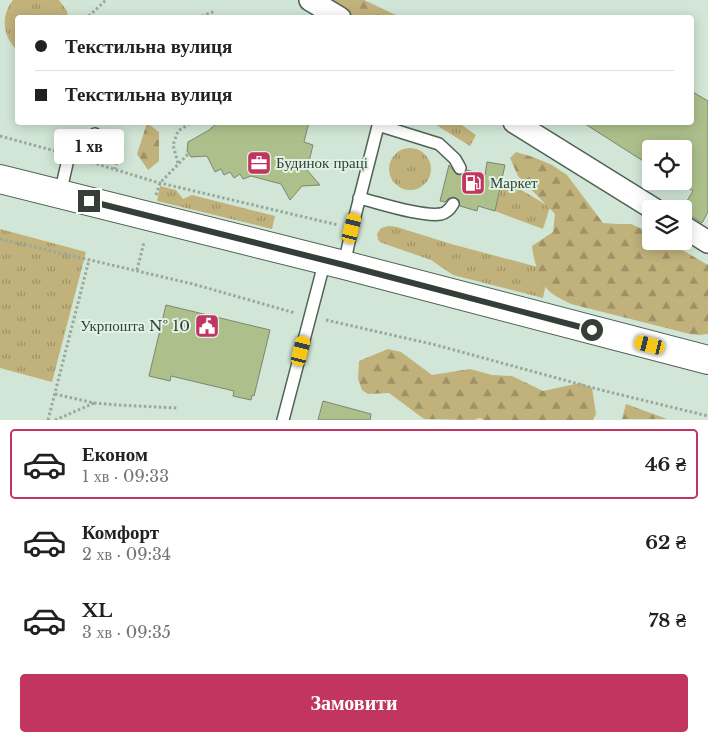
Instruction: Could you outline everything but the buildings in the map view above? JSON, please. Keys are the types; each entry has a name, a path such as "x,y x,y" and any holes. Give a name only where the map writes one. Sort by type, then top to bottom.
{"street":[{"path":"310,0 335,15"},
{"path":"519,125 642,202"},
{"path":"0,179 708,360"},
{"path":"692,232 708,242"}],"lane":[{"path":"283,420 310,317 352,228 378,125"},
{"path":"381,125 439,144 455,159 460,168"},
{"path":"60,194 69,155 95,134"},
{"path":"360,198 414,212 430,214 443,214 453,204"}],"path":[{"path":"90,15 106,0"},
{"path":"205,15 216,11"},
{"path":"178,164 173,145 178,131 187,125"},
{"path":"0,136 160,183 352,228"},
{"path":"156,197 160,183 189,153"},
{"path":"0,239 137,270 310,317 436,345 597,389 708,416"},
{"path":"137,270 144,242"},
{"path":"48,420 89,260"},
{"path":"55,394 94,403 118,406 178,408"},
{"path":"55,420 94,403"}],"green space":[{"path":"13,0 59,0 68,15 15,15 15,48 6,33 5,26 6,13"},
{"path":"320,0 364,0 396,15 346,15"},
{"path":"146,125 150,125 159,132 159,161 148,170 137,154"},
{"path":"436,125 462,125 476,135 470,146"},
{"path":"414,148 422,151 428,157 431,169 428,181 422,187 406,190 398,187 392,181 389,165 392,157 398,151"},
{"path":"516,152 533,157 552,165 567,175 603,223 631,224 642,229 642,250 682,250 708,265 708,334 690,334 571,304 549,291 539,274 532,246 553,232 555,214 518,176 510,158"},
{"path":"503,179 550,207 543,229 495,211"},
{"path":"160,186 176,190 183,199 192,195 275,216 272,229 157,201"},
{"path":"389,226 549,270 543,298 453,275 431,260 382,243 378,240 377,234 381,228"},
{"path":"0,229 86,252 52,382 0,368"},
{"path":"388,349 401,352 432,375 470,369 492,375 512,376 543,391 580,383 592,388 596,414 593,420 424,419 389,393 368,394 362,390 358,379 359,361"},
{"path":"626,404 667,419 622,419"}],"place":[{"name":"Будинок праці","path":"259,163"},
{"name":"Маркет","path":"473,183"},
{"name":"Укрпошта № 10","path":"207,326"}],"route":[{"path":"89,201 592,330"}]}
